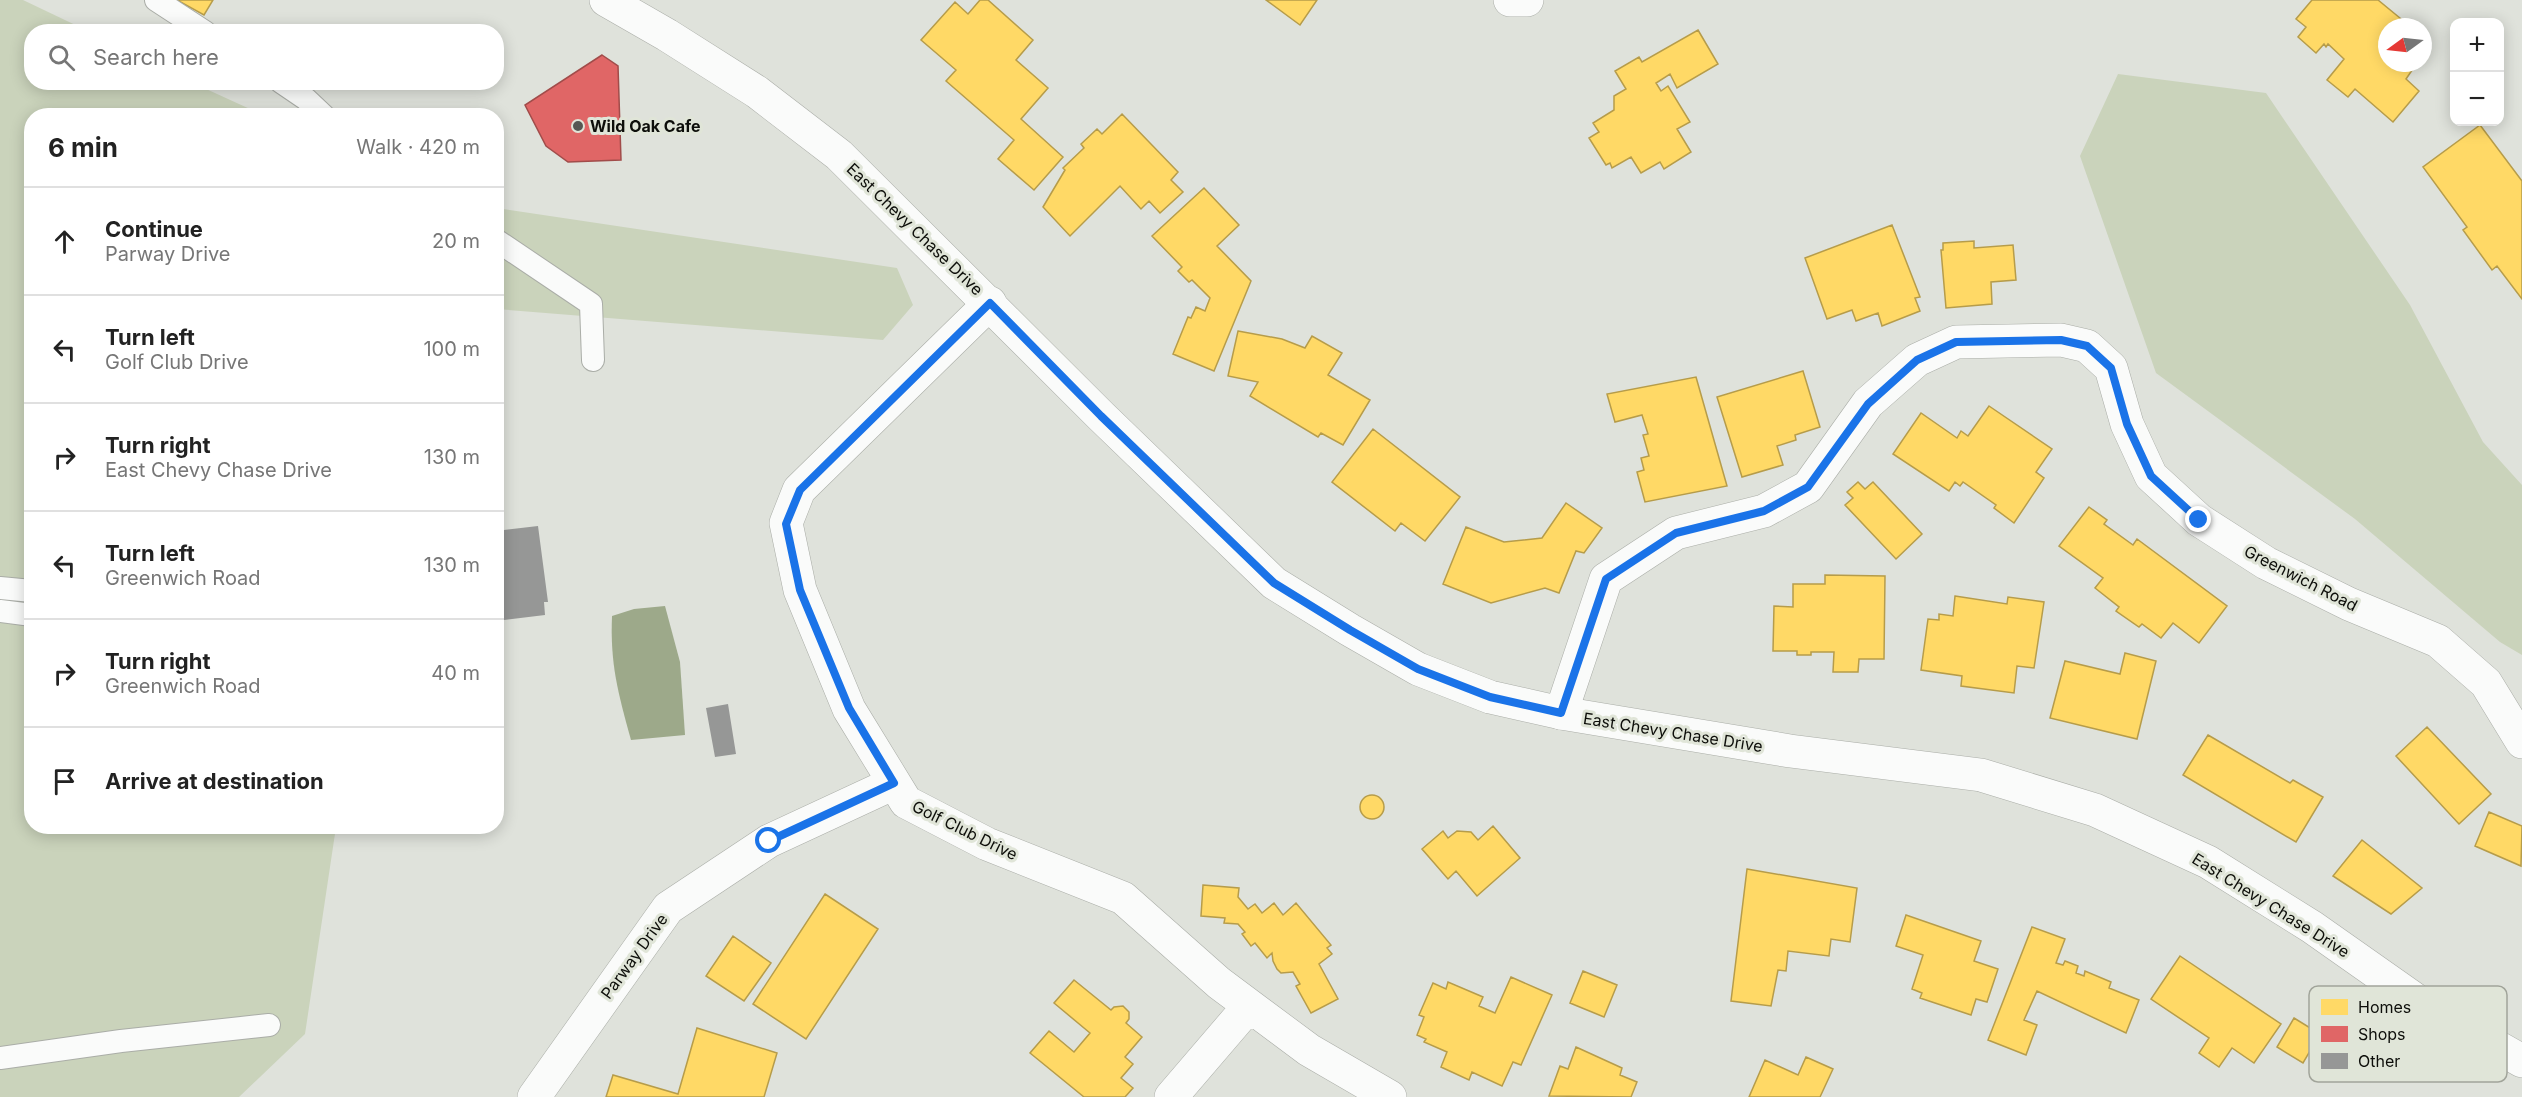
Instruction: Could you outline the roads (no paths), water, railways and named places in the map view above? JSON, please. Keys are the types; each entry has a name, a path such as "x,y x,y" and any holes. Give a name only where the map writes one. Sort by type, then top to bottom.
{"street":[{"name":"East Chevy Chase Drive","path":"606,0 667,35 757,92 839,155 1101,416 1274,583 1418,669 1490,697 1561,713 1791,751 1981,775 2095,810 2208,862 2312,927 2395,986"},
{"path":"1510,0 1527,0"},
{"name":"Golf Club Drive","path":"990,303 800,490 786,524 800,590 844,698 906,802 987,844 1123,898 1219,983 1249,1006 1309,1050 1390,1097"},
{"name":"Greenwich Road","path":"1561,713 1606,579 1676,533 1764,511 1808,487 1868,404 1917,360 1956,342 2061,340 2087,346 2111,368 2127,424 2151,476 2199,520 2266,563 2349,604 2438,641 2486,683 2522,742"},
{"name":"Parway Drive","path":"534,1097 669,908 769,841 894,783"},
{"path":"1171,1097 1249,1006"},
{"name":"East Chevy Chase Drive","path":"2507,1053 2522,1061"}],"lane":[{"path":"156,0 193,24"},
{"path":"293,90 316,108"},
{"path":"504,245 591,304 592,360"},
{"path":"0,588 24,590"},
{"path":"0,611 24,614"},
{"path":"0,1058 121,1041 269,1025"},
{"path":"0,1068 30,1055"}],"place":[{"name":"Wild Oak Cafe","path":"578,126"}]}
